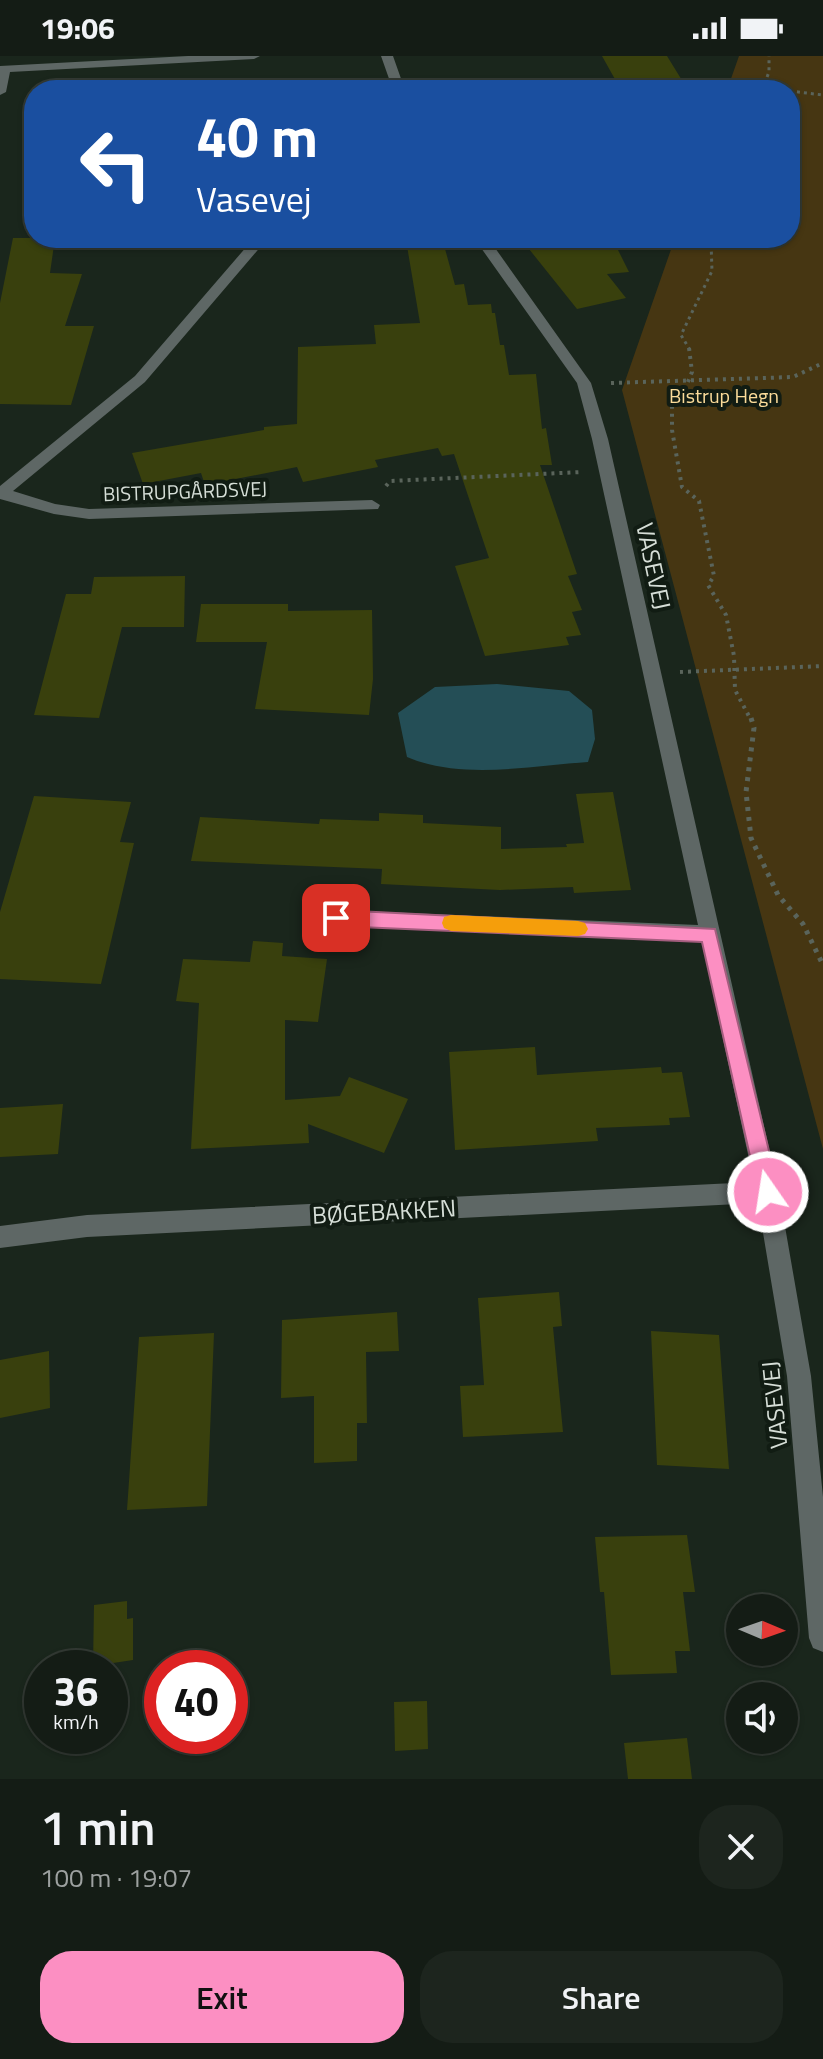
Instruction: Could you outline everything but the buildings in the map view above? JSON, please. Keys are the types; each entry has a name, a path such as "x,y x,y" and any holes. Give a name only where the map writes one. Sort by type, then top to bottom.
{"street":[{"path":"0,92 4,85 2,69 254,56"},
{"path":"387,56 395,80"},
{"name":"BISTRUPGÅRDSVEJ","path":"1,494 140,379 252,248"},
{"name":"VASEVEJ","path":"488,248 584,383 607,471 768,1192 799,1376 823,1638"},
{"name":"BISTRUPGÅRDSVEJ","path":"1,494 54,509 89,514 372,505"},
{"path":"336,918 709,934"},
{"name":"BØGEBAKKEN","path":"0,1237 87,1226 768,1192"}],"path":[{"path":"766,80 769,56"},
{"path":"800,92 823,95"},
{"path":"713,248 715,256 707,286 696,307 684,318 681,335 688,343 693,373 686,391 672,405 677,462 682,487 699,501 714,576 708,585 726,615 735,690 748,709 754,728 746,792 751,838 778,895 803,924 823,965"},
{"path":"584,383 793,377 823,363"},
{"path":"372,505 390,481 607,471"},
{"path":"651,673 823,666"}],"green space":[{"name":"Bistrup Hegn","path":"739,56 823,56 823,1149 622,390 672,248 800,248 800,80 731,80"}],"water":[{"path":"497,684 569,691 592,710 595,739 588,762 472,770 428,764 407,757 398,713 435,687"}],"slow traffic":[{"path":"451,923 578,929"}],"route":[{"path":"336,918 709,934 768,1192"}]}
